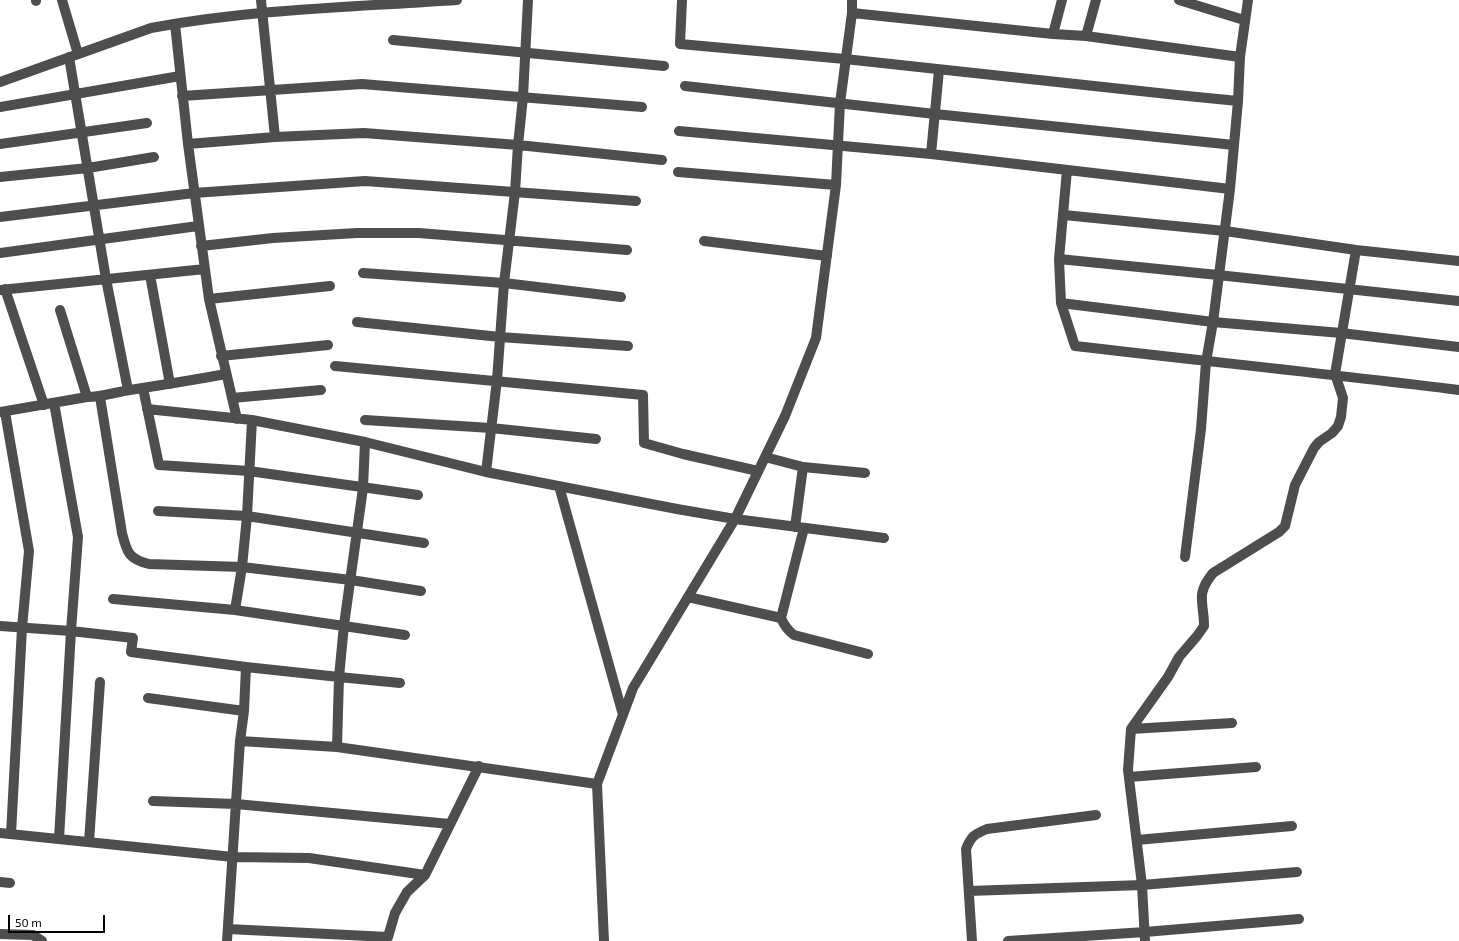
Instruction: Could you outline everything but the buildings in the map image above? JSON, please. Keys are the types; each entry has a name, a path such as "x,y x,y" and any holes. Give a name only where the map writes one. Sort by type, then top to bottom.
{"street":[{"path":"62,0 74,55 75,94 106,279 128,390"},
{"path":"261,0 274,138"},
{"path":"0,81 151,28 262,13 457,0"},
{"path":"486,472 497,380 504,283 515,192 523,97 528,0"},
{"path":"682,0 680,44 845,59 1238,101"},
{"path":"604,941 597,784 633,688 735,519 785,416 816,338 836,186 840,103 852,13 852,0"},
{"path":"1053,34 1062,0"},
{"path":"1086,36 1096,0"},
{"path":"1179,0 1244,20"},
{"path":"1185,557 1201,429 1206,362 1213,322 1230,189 1238,101 1240,57 1248,0"},
{"path":"852,13 1053,34 1086,36 1240,57"},
{"path":"175,24 198,226 209,299 221,356 237,419"},
{"path":"393,40 664,66"},
{"path":"932,154 934,114 940,70"},
{"path":"0,107 180,76"},
{"path":"182,96 362,84 642,107"},
{"path":"685,86 934,114 1234,145"},
{"path":"0,144 147,123"},
{"path":"679,131 932,154 1230,189"},
{"path":"188,144 364,133 518,145 662,160"},
{"path":"0,177 88,168 154,157"},
{"path":"1067,170 1059,259 1062,303 1075,346 1206,362 1335,374 1459,390"},
{"path":"678,172 836,186"},
{"path":"0,217 194,193 365,181 636,201"},
{"path":"1064,216 1225,231 1356,250 1459,261"},
{"path":"0,253 198,226"},
{"path":"201,246 273,238 357,232 419,233 626,250"},
{"path":"704,241 827,256"},
{"path":"1145,937 1142,885 1128,770 1132,729 1168,677 1179,656 1204,626 1201,595 1205,583 1214,573 1279,532 1285,526 1295,485 1314,448 1338,426 1341,417 1343,398 1335,374 1356,250"},
{"path":"1059,259 1459,301"},
{"path":"59,839 70,631 78,537 49,404 3,290 205,269"},
{"path":"363,273 504,283 621,297"},
{"path":"150,275 170,384"},
{"path":"209,299 330,286"},
{"path":"1062,303 1213,322 1341,333 1459,347"},
{"path":"60,310 87,397"},
{"path":"357,322 500,337 628,346"},
{"path":"221,356 328,345"},
{"path":"335,366 497,380 643,395 644,443 683,454 758,471"},
{"path":"12,834 22,628 29,551 3,412 87,397 100,397 128,390 226,374"},
{"path":"142,388 159,465 249,471 418,495"},
{"path":"232,398 321,390"},
{"path":"100,397 122,533 126,548 131,557 139,562 149,564 242,567 351,580 421,591"},
{"path":"147,409 252,420 365,442 486,472 677,509 735,519 884,538"},
{"path":"235,610 242,567 247,516 252,420"},
{"path":"365,420 491,428 596,439"},
{"path":"337,747 339,677 344,625 363,488 365,442"},
{"path":"765,457 803,467 865,473"},
{"path":"803,467 799,527 781,618 788,630 794,635 868,654"},
{"path":"559,486 623,715"},
{"path":"158,511 247,516 357,534 424,543"},
{"path":"688,597 781,618"},
{"path":"113,599 235,610 405,635"},
{"path":"0,626 70,631 133,638 131,652 246,667 400,682"},
{"path":"228,941 246,667"},
{"path":"89,842 100,682"},
{"path":"148,698 244,711"},
{"path":"1132,729 1232,723"},
{"path":"240,741 337,747 597,784"},
{"path":"228,929 388,937 395,913 407,892 425,875 479,766"},
{"path":"1129,778 1256,767"},
{"path":"153,801 236,804 450,824"},
{"path":"972,941 966,849 969,840 976,834 987,829 1096,815"},
{"path":"1137,840 1292,826"},
{"path":"0,834 233,857 309,858 425,875"},
{"path":"968,891 1142,885 1297,872"},
{"path":"1008,941 1145,937 1299,919"},
{"path":"0,934 33,935 42,941"}]}
